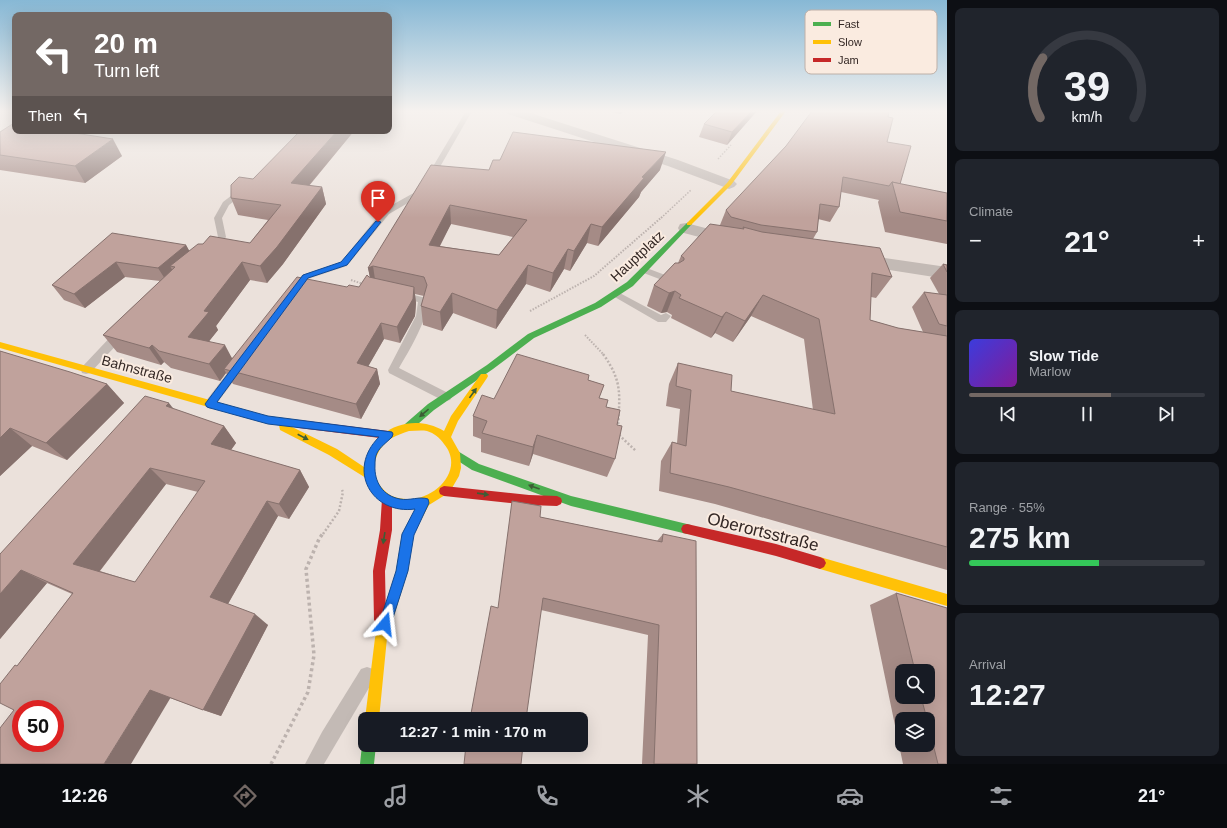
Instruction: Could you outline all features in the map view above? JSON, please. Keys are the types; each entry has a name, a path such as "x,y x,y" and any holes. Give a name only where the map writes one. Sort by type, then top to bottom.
{"main road":[{"name":"Hauptplatz","path":"408,427 431,407 490,367 531,336 598,305 630,284 728,184 756,147"},
{"name":"Bahnstraße","path":"0,345 268,420 388,434"},
{"name":"Hauptplatz","path":"446,438 454,419 490,367"},
{"name":"Bahnstraße","path":"268,420 333,452 369,475"},
{"path":"408,427 429,428 446,438 452,445 456,454 456,473 451,483 435,498 424,503 412,505 400,504 387,499 377,491 372,484 369,475 370,458 374,449 388,434 408,427"},
{"name":"Oberortsstraße","path":"456,454 476,467 570,501 776,550 947,600"},
{"name":"Oberortsstraße","path":"444,491 474,493 531,501 570,501"},
{"path":"381,638 379,571 386,530 387,499"},
{"path":"373,712 381,638 402,571 408,534 424,503"},
{"path":"367,764 368,752"}],"street":[{"path":"623,147 673,163 728,184"},
{"path":"686,228 745,244"},
{"path":"838,258 947,273"}],"lane":[{"path":"291,296 306,277 344,264 386,212 422,191 448,147"},
{"path":"205,256 222,237 218,218 226,204 247,187"},
{"path":"644,270 670,280"},
{"path":"376,290 423,300 421,316 394,370 446,397"},
{"path":"616,294 662,320 666,316"},
{"path":"86,370 125,330"},
{"path":"210,404 243,359"},
{"path":"314,764 328,738 378,658"}],"path":[{"path":"525,314 594,276 640,237 706,175"},
{"path":"344,264 344,277 376,290"},
{"path":"568,318 598,347 612,366 619,385 620,398 618,434 636,451"},
{"path":"271,764 308,692 314,655 306,569 319,538 339,511 343,492 339,486"}],"building":[{"path":"0,147 102,147 75,166 0,155"},
{"path":"285,147 323,147 291,183 322,187 277,247 260,266 242,262 204,311 209,312 188,337 225,345 209,364 159,351 152,345 149,348 103,335 175,267 170,266 198,244 203,244 210,236 250,243 281,205 231,198 231,185 239,177 253,179"},
{"path":"506,147 625,147 666,152 642,177 644,178 602,227 591,224 574,251 568,249 553,273 528,265 497,310 452,293 440,312 421,306 427,285 424,277 373,266 368,268 431,165 489,170 493,160 500,160","holes":["450,205 527,220 499,255 429,245"]},
{"path":"785,147 911,147 900,184 892,182 889,186 843,177 839,207 820,204 817,232 761,225 731,217 726,210"},
{"path":"892,182 947,193 947,221 900,212"},
{"path":"710,224 744,229 743,227 762,232 880,248 892,277 872,273 870,320 898,328 947,336 947,547 729,487 670,473 672,442 686,446 691,390 676,386 678,363 732,375 731,391 835,414 819,319 763,295 745,321 726,312 722,317 679,298 681,295 675,291 669,293 654,285 675,263 679,263 684,260 681,256"},
{"path":"112,233 186,245 158,268 116,262 74,294 52,285"},
{"path":"943,264 947,265 947,272"},
{"path":"367,275 369,277 414,287 413,299 397,327 381,323 357,363 377,369 356,404 224,369 297,277 347,287 349,285 359,287"},
{"path":"924,292 947,295 947,326 939,324"},
{"path":"0,351 107,384 46,443 10,428 0,438"},
{"path":"517,354 589,375 588,380 604,385 599,398 608,400 606,407 620,410 617,425 622,426 615,459 537,435 533,447 482,433 487,421 473,416 482,395 494,399"},
{"path":"145,396 169,403 166,406 224,426 211,444 300,470 279,504 267,501 210,597 255,614 203,710 150,690 104,764 0,764 0,728 12,713 12,752 64,752 64,700 12,700 12,709 0,703 0,684 15,665 17,666 73,593 21,570 0,594 0,554","holes":["150,468 205,481 135,582 73,564"]},
{"path":"512,501 541,506 540,517 662,542 663,534 696,541 697,764 654,764 659,625 543,598 527,712 471,712 491,606 498,608"},
{"path":"896,593 947,608 947,764 938,764 935,752 935,712 925,712 923,704 935,704 935,664 913,664"},
{"path":"465,752 522,752 521,764 464,764"}],"traffic: fast":[{"path":"408,427 431,407 490,367 531,336 598,305 630,284 689,224"},
{"path":"456,454 476,467 571,501 687,529"},
{"path":"367,764 368,752"}],"traffic: slow":[{"path":"689,224 729,184 757,147"},
{"path":"0,345 268,420 299,424"},
{"path":"446,438 454,419 484,376"},
{"path":"283,427 333,452 369,475"},
{"path":"408,427 426,427 441,434 452,446 457,460 454,476 449,485 433,498 413,504 393,502 384,497 372,483 370,474 371,457 381,441 388,435 408,427"},
{"path":"373,712 381,638 402,571 408,534 424,503"},
{"path":"820,563 947,600"}],"traffic: jam":[{"path":"299,424 388,435"},
{"path":"444,491 529,500 557,501"},
{"path":"380,620 379,571 386,530 387,499"},
{"path":"687,529 776,550 820,563"}],"route":[{"path":"378,222 344,264 306,277 210,404 268,420 388,434 374,449 370,458 368,466 372,484 377,491 387,499 400,504 412,505 424,503 408,534 402,571 385,624"}]}
